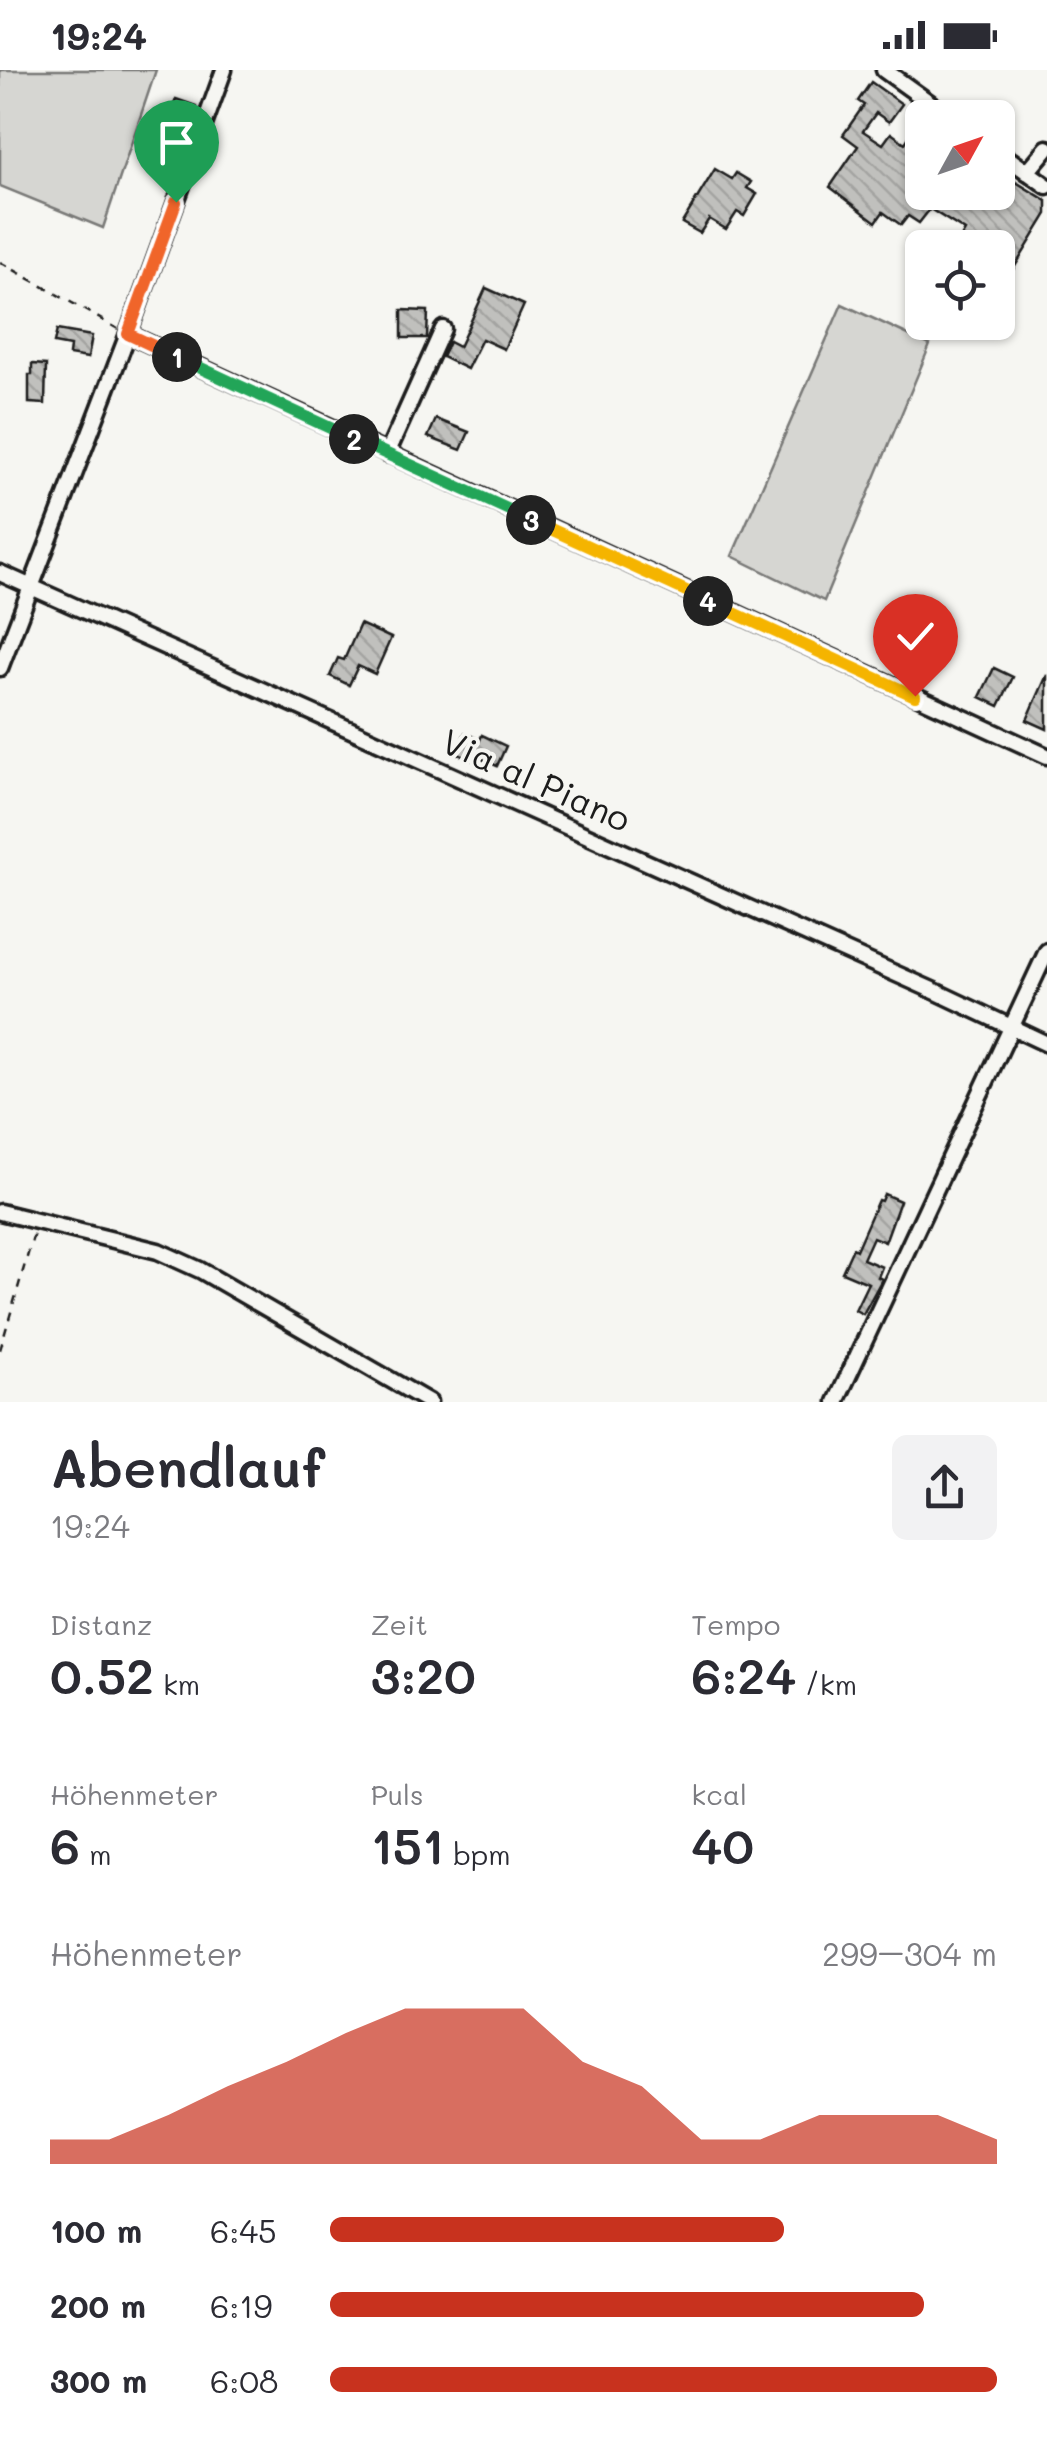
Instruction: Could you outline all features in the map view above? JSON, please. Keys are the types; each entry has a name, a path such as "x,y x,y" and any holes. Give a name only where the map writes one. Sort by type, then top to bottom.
{"street":[{"path":"0,668 224,70"},
{"path":"884,70 926,100"},
{"path":"1027,172 1047,148"},
{"path":"1015,163 1047,186"},
{"path":"386,454 443,328"},
{"path":"128,334 1047,756"},
{"name":"Via al Piano","path":"0,573 1047,1044"},
{"path":"836,1402 1047,950"},
{"path":"0,1212 177,1259 429,1402"}],"path":[{"path":"0,262 128,334"},
{"path":"0,1350 37,1222"}],"shaded area":[{"path":"0,70 156,70 103,228 0,186"},
{"path":"842,304 905,333 905,340 930,345 824,601 732,556"}],"building":[{"path":"871,82 902,104 889,122 876,113 863,131 883,144 891,133 905,143 905,210 929,210 919,223 908,216 901,225 883,212 876,222 830,187 858,146 843,135 864,105 858,101"},
{"path":"176,99 196,106 170,176 150,170"},
{"path":"715,169 732,179 736,173 751,182 747,188 757,194 744,216 737,212 726,229 709,219 700,233 682,223"},
{"path":"1015,181 1047,201 1047,214 1015,266 1015,230 963,230 932,210 1015,210"},
{"path":"486,288 524,305 504,349 482,339 467,369 442,357 449,342 459,347"},
{"path":"402,310 428,311 427,338 402,338"},
{"path":"57,330 92,336 88,358 69,355 70,346 54,343"},
{"path":"32,364 46,365 45,404 29,403"},
{"path":"436,419 469,432 461,450 428,437"},
{"path":"360,624 391,638 375,674 358,666 349,685 330,676 338,658 344,660"},
{"path":"994,668 1013,677 999,706 980,697"},
{"path":"1047,675 1047,729 1027,720"},
{"path":"465,733 480,740 482,735 506,746 497,766 474,755 472,760 456,753"},
{"path":"884,1194 900,1201 885,1242 873,1237 863,1259 882,1267 878,1277 882,1279 863,1314 855,1310 868,1283 842,1272"}],"route":[{"path":"176,202 128,334 915,696"}]}
